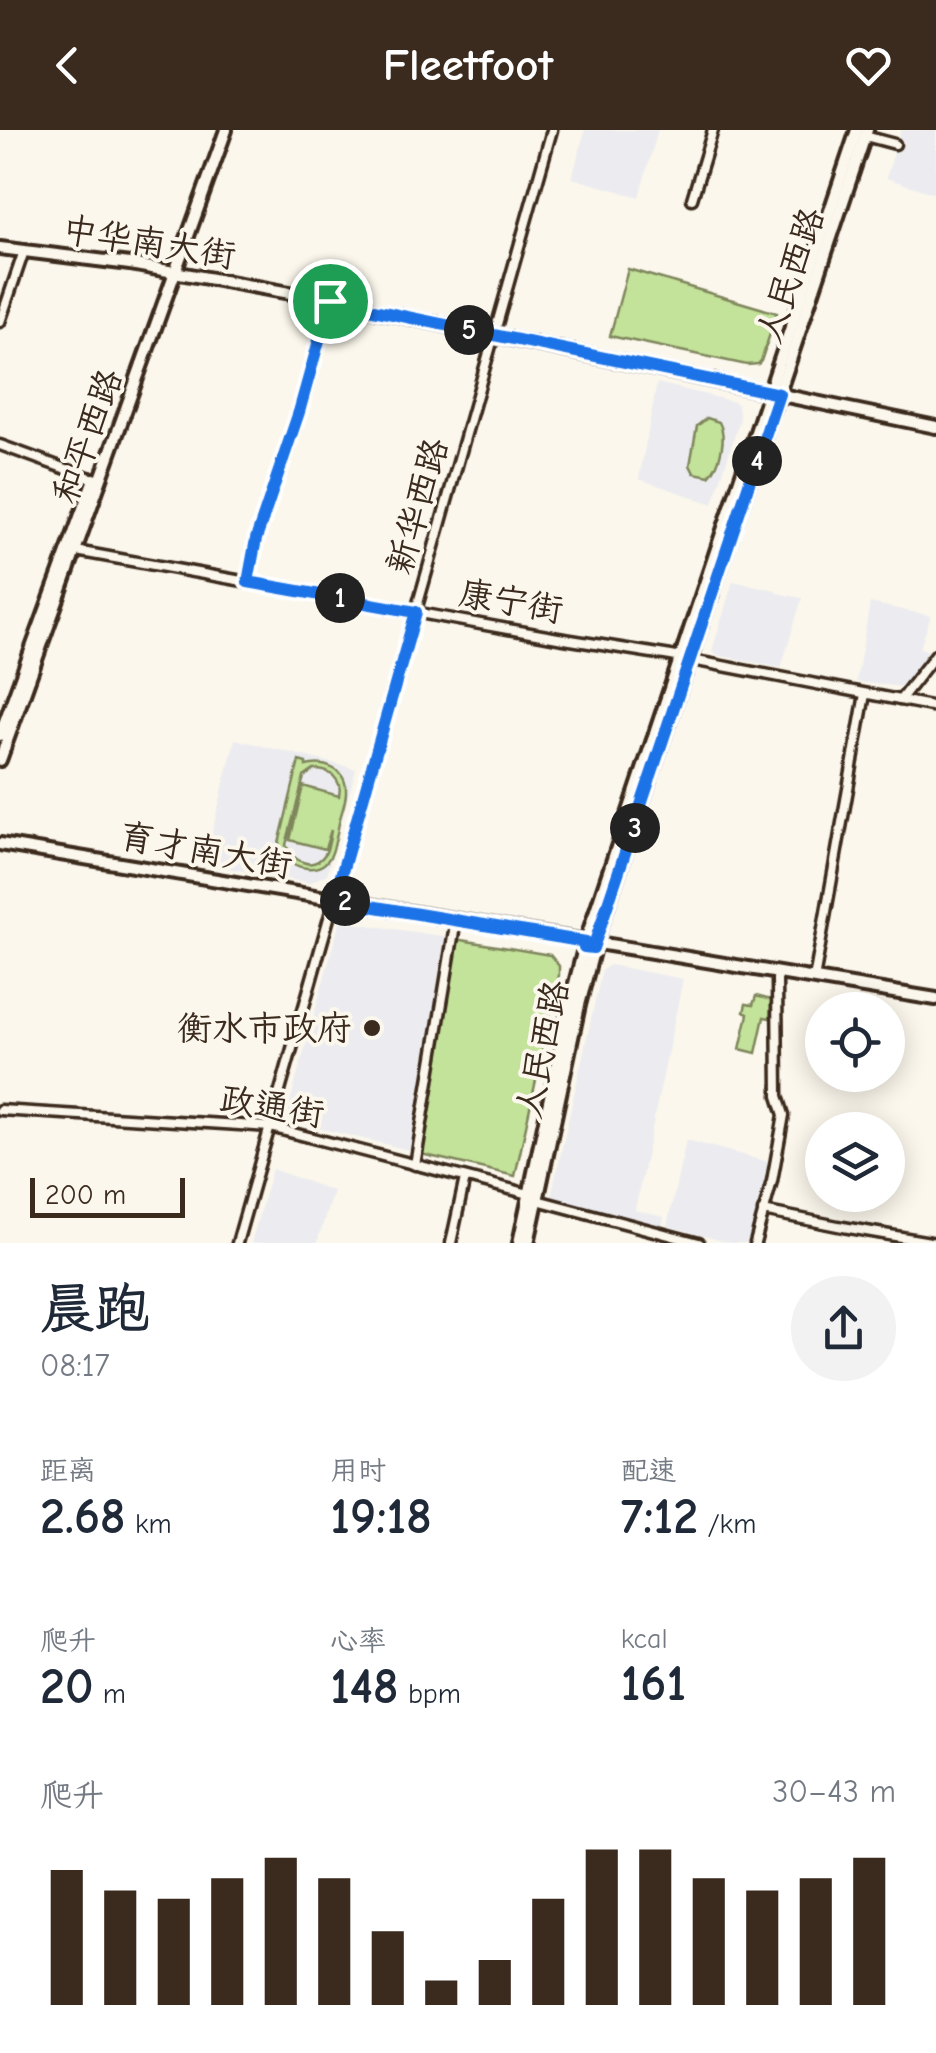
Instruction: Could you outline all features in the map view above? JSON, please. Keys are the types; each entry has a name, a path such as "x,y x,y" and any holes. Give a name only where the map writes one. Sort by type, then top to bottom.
{"main road":[{"name":"和平西路","path":"0,735 223,130"},
{"name":"人民西路","path":"519,1243 533,1197 589,945 863,132"},
{"name":"中华南大街","path":"0,245 131,258 495,332"},
{"name":"中华南大街","path":"0,245 173,268 936,424"},
{"name":"和平西路","path":"0,760 173,268"},
{"name":"育才南大街","path":"0,846 777,979 936,1002"},
{"name":"育才南大街","path":"333,902 455,926 814,979 936,1002"},
{"name":"人民西路","path":"528,1243 533,1197"}],"street":[{"name":"新华西路","path":"237,1243 552,130"},
{"path":"692,199 712,130"},
{"path":"863,132 896,144"},
{"path":"0,322 24,251"},
{"path":"248,582 256,539 299,412 330,301"},
{"path":"0,445 94,479"},
{"name":"康宁街","path":"76,550 936,706"},
{"path":"900,700 936,654"},
{"path":"814,979 866,694"},
{"path":"416,1165 455,926"},
{"path":"754,1243 784,1115 778,1096 777,979"},
{"name":"政通街","path":"0,1110 270,1127 698,1243"},
{"path":"452,1243 465,1178"},
{"path":"764,1211 936,1243"}],"shaded area":[{"path":"585,130 658,130 639,197 572,178"},
{"path":"901,130 936,130 936,194 886,178"},
{"path":"657,383 735,402 738,406 740,419 713,504 639,479"},
{"path":"733,581 802,598 781,668 712,651"},
{"path":"870,603 931,616 920,648 929,651 902,687 856,682"},
{"path":"235,739 356,769 327,874 309,883 204,864"},
{"name":"衡水市政府","path":"340,921 448,937 413,1151 285,1120"},
{"path":"610,965 683,979 635,1210 664,1217 661,1234 549,1206 602,970"},
{"path":"686,1140 773,1163 750,1243 730,1243 667,1226"},
{"path":"272,1169 333,1191 317,1243 251,1243"}],"green space":[{"path":"628,269 777,313 761,361 747,365 610,336"},
{"path":"707,418 719,422 723,442 709,476 694,473 690,465 697,426"},
{"path":"299,761 339,772 346,792 335,844 327,861 308,868 284,856 281,862 275,860","holes":["314,770 334,777 340,790 339,796 303,786 290,840 325,849 331,830 325,854 309,863 298,860 286,845 304,777"]},
{"path":"455,939 550,955 559,966 515,1176 421,1154"},
{"path":"756,996 771,1000 770,1018 764,1017 756,1053 740,1049 748,1014 744,1012 746,1004 753,1005"}],"place":[{"name":"衡水市政府","path":"372,1028"}],"route":[{"path":"330,301 779,394 593,948 584,947 586,942 334,900 416,612 248,582 256,539 299,412 330,301"}]}
